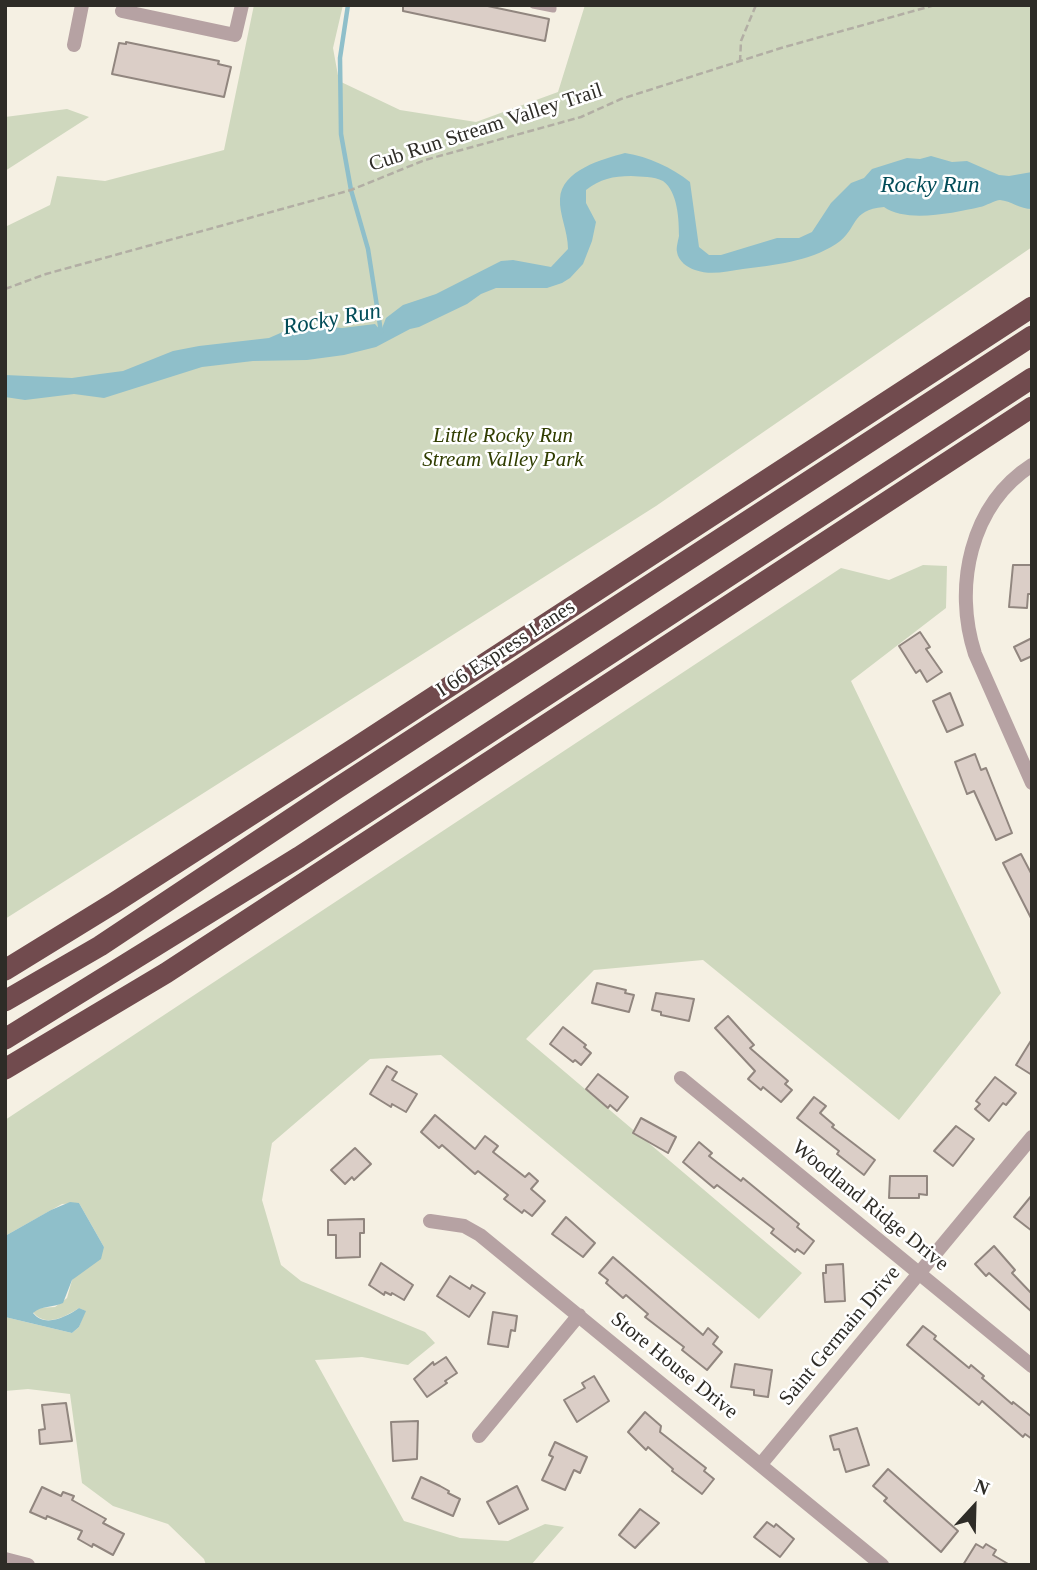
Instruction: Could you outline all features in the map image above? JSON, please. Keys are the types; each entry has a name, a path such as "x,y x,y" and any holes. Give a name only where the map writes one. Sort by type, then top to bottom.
{"highway":[{"path":"5,970 364,742 1032,307"},
{"name":"I 66 Express Lanes","path":"5,1001 100,946 348,781 1032,336"},
{"path":"5,1039 299,857 1032,378"},
{"path":"5,1069 178,965 1032,407"}],"street":[{"path":"74,45 82,5"},
{"path":"122,11 235,35 242,5"},
{"path":"1032,465 1000,494 980,526 965,579 969,636 1032,783"},
{"name":"Woodland Ridge Drive","path":"681,1078 1032,1366"},
{"name":"Saint Germain Drive","path":"761,1464 1032,1137"},
{"name":"Store House Drive","path":"430,1221 464,1226 480,1234 882,1565"},
{"path":"479,1436 579,1315"},
{"path":"5,1559 28,1565"}],"lane":[{"path":"533,5 552,9 553,5"}],"path":[{"path":"740,62 741,41 756,5"},
{"name":"Cub Run Stream Valley Trail","path":"5,289 46,274 351,190 425,160 581,117 621,99 782,48 935,5"}],"green space":[{"name":"Little Rocky Run Stream Valley Park","path":"254,5 343,5 333,48 339,81 400,110 476,122 558,92 585,5 1032,5 1032,247 656,506 5,919 5,227 50,205 57,176 105,181 224,150"},
{"path":"67,109 89,117 5,171 5,117"},
{"path":"923,565 947,566 946,608 851,681 1001,993 899,1120 703,960 594,970 526,1039 802,1273 759,1319 441,1055 370,1059 272,1143 262,1200 281,1265 301,1281 425,1332 435,1343 408,1365 362,1357 315,1360 404,1521 460,1538 508,1541 545,1524 564,1527 531,1565 206,1565 204,1559 168,1524 113,1506 82,1483 70,1394 28,1389 5,1391 5,1317 72,1333 79,1327 85,1311 79,1308 49,1320 38,1317 33,1312 38,1308 55,1307 67,1298 72,1280 104,1247 79,1203 62,1204 5,1236 5,1120 841,568 889,580"}],"water":[{"name":"Rocky Run","path":"625,153 659,163 690,182 699,247 709,255 721,255 777,238 799,238 812,232 831,203 851,183 864,178 872,169 907,158 931,156 952,162 967,161 999,175 1032,172 1032,209 1000,200 944,214 917,216 893,212 884,207 873,209 859,216 836,244 814,255 779,264 707,273 689,268 678,255 678,214 675,199 668,186 652,177 613,178 596,183 586,190 586,203 596,222 592,241 583,264 562,283 547,288 496,288 376,347 344,355 202,367 104,398 74,394 25,400 5,397 5,375 72,378 123,371 173,351 269,338 301,324 342,328 375,324 381,331 386,318 403,305 436,294 501,261 513,260 551,267 568,249 560,199 567,180 585,167"},
{"path":"70,1202 79,1203 104,1247 101,1259 72,1280 63,1303 33,1313 43,1320 56,1320 79,1308 86,1311 79,1327 72,1333 5,1317 5,1236"}],"building":[{"path":"403,5 483,5 549,19 545,41 403,11"},
{"path":"126,42 219,61 218,64 231,67 224,97 112,74 119,43"},
{"path":"1013,565 1032,565 1032,594 1028,594 1027,608 1009,607"},
{"path":"920,632 930,647 926,649 942,672 927,682 920,670 916,673 899,646"},
{"path":"1032,638 1032,656 1021,661 1014,647"},
{"path":"950,693 963,725 947,732 933,701"},
{"path":"975,754 981,770 986,768 1012,833 996,840 974,791 967,794 955,762"},
{"path":"1021,854 1032,875 1032,920 1003,863"},
{"path":"597,983 626,990 625,993 634,995 629,1012 592,1003"},
{"path":"656,993 694,999 689,1021 661,1015 661,1012 652,1010"},
{"path":"728,1016 754,1045 750,1048 788,1081 785,1084 792,1090 781,1102 748,1079 755,1071 715,1028"},
{"path":"563,1027 586,1045 584,1047 591,1053 581,1065 550,1044"},
{"path":"1032,1039 1032,1075 1016,1065"},
{"path":"387,1066 397,1072 392,1080 417,1094 406,1112 392,1104 391,1107 370,1094"},
{"path":"598,1074 628,1097 617,1111 610,1105 608,1108 586,1089"},
{"path":"995,1077 1016,1093 1006,1105 1003,1103 989,1121 975,1109 980,1104 976,1101"},
{"path":"814,1097 826,1106 820,1113 834,1125 832,1127 875,1160 864,1175 797,1118"},
{"path":"435,1115 475,1149 485,1136 498,1146 493,1152 525,1177 529,1173 538,1181 531,1189 545,1201 532,1216 524,1210 522,1213 504,1199 508,1195 478,1171 475,1174 442,1145 439,1148 421,1132"},
{"path":"641,1118 676,1137 668,1153 633,1133"},
{"path":"956,1126 974,1139 953,1166 934,1151"},
{"path":"699,1142 712,1153 709,1156 741,1181 743,1178 799,1224 797,1227 814,1241 804,1254 797,1249 795,1252 771,1233 774,1229 717,1185 714,1188 683,1162"},
{"path":"355,1148 371,1164 354,1180 352,1177 345,1184 331,1170"},
{"path":"890,1176 927,1176 927,1195 919,1194 919,1198 889,1198"},
{"path":"1032,1195 1032,1231 1014,1217"},
{"path":"566,1217 595,1243 583,1257 552,1234"},
{"path":"364,1219 364,1233 360,1233 360,1257 336,1258 336,1235 328,1235 328,1220"},
{"path":"994,1246 1015,1270 1012,1273 1032,1294 1032,1312 989,1273 986,1276 975,1264"},
{"path":"613,1257 703,1335 708,1328 718,1337 713,1344 722,1352 707,1370 682,1350 684,1347 645,1317 648,1314 626,1295 623,1298 606,1283 608,1280 599,1273"},
{"path":"381,1263 413,1285 404,1300 392,1293 391,1295 385,1292 384,1295 369,1285"},
{"path":"843,1264 845,1301 825,1302 823,1273 826,1273 826,1265"},
{"path":"450,1276 470,1289 472,1285 485,1293 469,1317 437,1296"},
{"path":"493,1312 517,1316 515,1331 511,1330 508,1347 488,1344"},
{"path":"923,1326 936,1336 934,1339 969,1368 971,1365 1012,1404 1013,1402 1032,1417 1032,1439 1025,1434 1023,1437 982,1401 979,1405 907,1345"},
{"path":"446,1357 457,1373 427,1397 414,1379 433,1362 434,1365"},
{"path":"735,1364 772,1370 768,1397 754,1395 754,1390 731,1387"},
{"path":"594,1376 609,1401 577,1422 564,1400 585,1388 582,1383"},
{"path":"66,1403 72,1441 40,1444 39,1430 45,1429 42,1405"},
{"path":"645,1412 661,1426 660,1432 706,1468 704,1471 714,1479 702,1494 672,1471 673,1469 648,1447 646,1450 628,1432"},
{"path":"418,1421 417,1459 393,1461 391,1422"},
{"path":"857,1428 869,1465 846,1472 839,1449 834,1450 830,1436"},
{"path":"555,1442 587,1457 580,1473 574,1470 565,1490 542,1480 553,1457 549,1455"},
{"path":"888,1469 958,1531 941,1552 884,1501 887,1498 873,1486"},
{"path":"421,1477 460,1499 453,1516 412,1498"},
{"path":"517,1486 528,1509 499,1524 487,1502"},
{"path":"42,1487 61,1496 63,1492 74,1496 72,1500 106,1519 103,1523 124,1534 113,1555 78,1539 82,1531 30,1512"},
{"path":"640,1509 659,1523 635,1548 619,1535"},
{"path":"767,1522 774,1527 776,1524 794,1539 780,1557 754,1537"},
{"path":"976,1544 983,1548 986,1544 996,1550 993,1555 1010,1565 963,1565"}],"waterway":[{"path":"348,5 340,58 341,134 351,190 368,249 381,332"}]}
